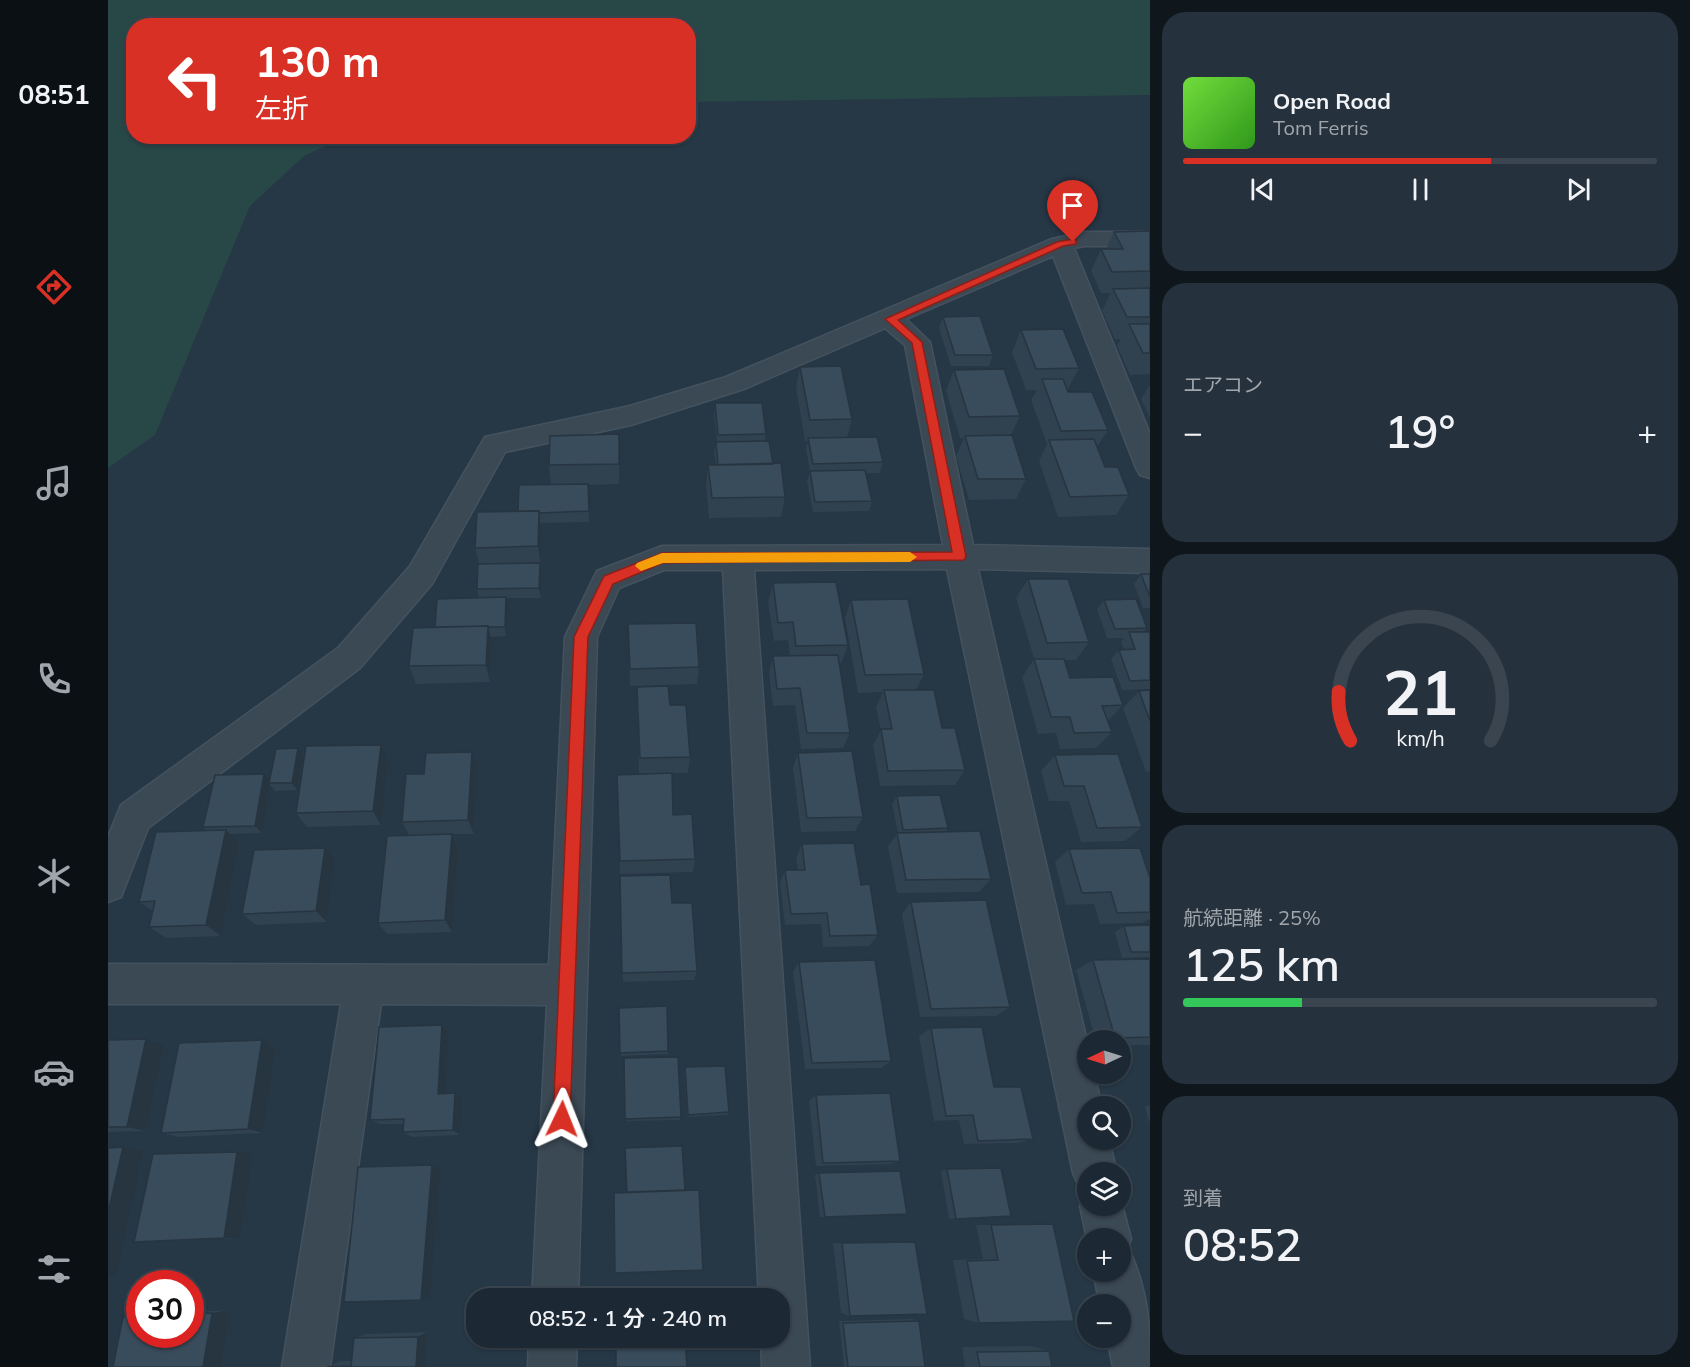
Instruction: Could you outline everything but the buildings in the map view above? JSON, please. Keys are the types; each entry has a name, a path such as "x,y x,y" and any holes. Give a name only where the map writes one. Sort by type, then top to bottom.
{"street":[{"path":"108,884 134,817 349,658 421,575 495,444 631,415 735,383 890,319 1060,244 1086,239 1150,239"},
{"path":"1060,244 1150,468"},
{"path":"890,319 917,342 960,556 1093,1162"},
{"path":"555,1288 581,637 608,580 662,558 960,556 1150,561"},
{"path":"738,558 786,1367"},
{"path":"108,984 567,985"},
{"path":"306,1367 364,986"},
{"path":"1118,1282 1137,1367"},
{"path":"552,1367 553,1348"}],"green space":[{"path":"108,0 1150,0 1150,95 696,102 696,18 126,18 126,144 330,144 304,156 250,206 155,435 108,468"}],"slow traffic":[{"path":"641,566 662,558 910,557"}],"route":[{"path":"562,1119 581,637 608,580 662,558 960,556 917,342 890,319 1060,244 1073,242"}]}
